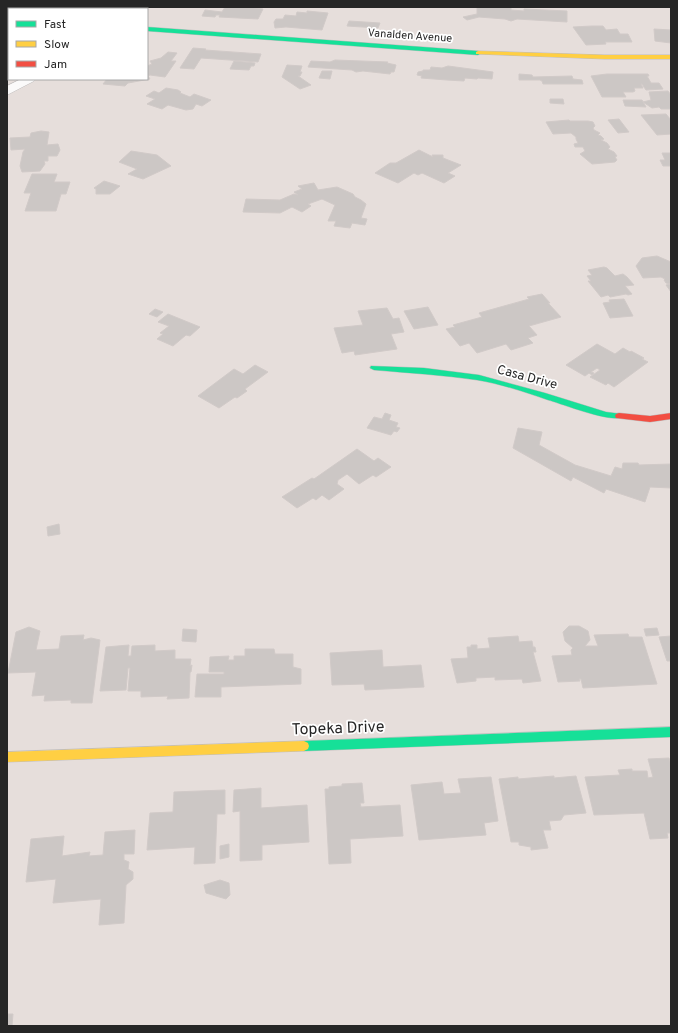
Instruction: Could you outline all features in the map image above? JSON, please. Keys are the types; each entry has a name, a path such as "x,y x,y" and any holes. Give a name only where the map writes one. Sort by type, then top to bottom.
{"main road":[{"name":"Vanalden Avenue","path":"148,29 297,41 571,58 671,57"},
{"name":"Casa Drive","path":"374,368 424,371 479,378 542,395 606,415 650,420 671,416"},
{"name":"Topeka Drive","path":"7,757 671,732"}],"street":[{"path":"7,91 28,80"}],"building":[{"path":"225,7 250,7 263,9 258,19 219,17 220,15 216,15 215,17 202,16 205,10 222,12"},
{"path":"477,7 511,7 511,10 524,11 524,9 567,11 567,22 517,19 511,21 505,19 479,17 467,20 463,17 477,14"},
{"path":"307,11 328,13 322,30 286,27 275,28 274,22 276,19 283,19 285,15 296,16 297,12 307,13"},
{"path":"349,21 380,23 378,28 347,26"},
{"path":"603,26 606,30 617,29 620,34 628,34 632,42 605,42 606,44 586,45 573,27"},
{"path":"654,29 671,30 671,43 655,41"},
{"path":"193,48 261,54 258,62 201,58 194,69 180,68"},
{"path":"168,52 177,53 171,61 176,61 165,77 148,76 148,66 152,64 150,61 161,58"},
{"path":"335,60 388,62 387,63 396,65 394,72 391,72 390,74 308,67 311,61 330,62"},
{"path":"234,61 255,63 249,70 230,69"},
{"path":"287,65 302,66 300,72 302,72 300,76 298,76 311,85 300,89 282,77"},
{"path":"448,66 493,72 492,79 465,78 464,81 421,78 422,76 417,75 418,72 423,70 430,70 431,67 442,68"},
{"path":"322,71 332,71 330,79 319,78"},
{"path":"519,74 532,75 533,77 572,76 573,79 582,80 583,84 543,84 540,80 519,80"},
{"path":"607,74 648,74 649,76 647,76 651,83 659,83 663,89 646,90 641,84 643,88 634,88 635,91 633,92 623,92 626,97 602,97 591,76"},
{"path":"106,80 144,80 128,83 125,86 103,84"},
{"path":"166,88 178,90 181,92 180,93 190,97 194,94 211,100 202,106 196,104 193,109 186,110 168,105 162,109 147,104 155,99 146,96 154,91 159,93"},
{"path":"668,91 671,95 671,109 661,109 659,107 652,108 643,102 651,100 649,92"},
{"path":"550,99 563,99 564,104 550,103"},
{"path":"623,100 642,100 646,107 625,106"},
{"path":"666,114 671,120 671,134 657,135 641,115"},
{"path":"619,119 629,132 618,133 608,120"},
{"path":"569,120 593,122 595,126 593,128 594,130 600,133 598,135 604,139 601,140 607,143 610,147 608,149 614,152 617,156 615,157 617,160 615,162 592,164 580,154 585,151 583,147 575,147 574,144 578,143 576,137 571,133 553,134 546,122"},
{"path":"41,131 49,132 47,145 58,144 60,150 57,156 48,156 48,161 44,161 45,164 40,171 22,172 20,166 25,149 11,150 10,138 30,137 31,133"},
{"path":"419,150 433,157 432,155 443,155 443,158 461,165 448,173 455,176 444,183 422,173 418,175 414,173 398,183 375,173 390,163 396,163"},
{"path":"131,151 157,155 171,166 143,179 128,174 137,169 119,162"},
{"path":"662,153 671,153 671,166 663,166 660,160 665,160"},
{"path":"32,174 57,174 54,182 70,182 66,194 61,194 56,211 25,211 31,193 24,193"},
{"path":"104,181 120,186 110,194 96,194 96,189 94,188"},
{"path":"314,183 318,190 337,187 353,194 366,204 361,218 367,219 365,225 352,223 350,228 334,226 336,221 328,221 335,205 322,199 308,204 311,206 302,212 292,207 280,213 243,212 246,199 280,200 294,194 298,195 294,192 302,189 298,186"},
{"path":"657,256 671,262 671,284 666,283 664,280 665,279 661,277 643,278 636,266 642,258"},
{"path":"604,267 615,276 623,274 627,277 634,285 625,286 632,294 610,297 608,295 601,297 588,281 591,281 587,276 592,275 588,270"},
{"path":"671,284 671,292 666,285"},
{"path":"542,294 561,317 529,326 537,335 528,338 533,343 511,350 506,344 477,353 469,343 460,346 446,329 455,327 453,325 482,317 479,313 529,299 527,297"},
{"path":"624,299 633,316 610,318 603,303 610,302 609,300"},
{"path":"428,307 438,325 414,329 404,311"},
{"path":"387,308 393,319 399,318 404,332 391,334 397,349 355,355 354,351 342,353 334,328 363,325 358,311"},
{"path":"155,309 163,312 157,317 149,314"},
{"path":"168,314 200,327 190,336 186,335 173,346 157,339 163,334 160,333 169,326 158,322"},
{"path":"597,344 615,354 623,348 644,358 642,359 648,362 614,387 608,383 606,385 590,377 600,370 597,368 591,372 594,373 592,375 589,373 585,376 566,365"},
{"path":"255,365 268,372 245,389 247,391 219,408 198,396 234,369 243,374"},
{"path":"385,413 391,415 389,420 398,423 396,427 400,428 397,432 394,431 391,435 367,428 374,417 382,419"},
{"path":"518,428 542,432 539,445 575,465 611,476 615,467 622,469 623,463 638,463 639,465 671,464 671,488 650,487 645,502 606,489 604,493 573,477 571,481 513,448"},
{"path":"357,449 374,461 378,458 391,467 376,477 373,475 359,484 347,474 338,480 337,484 344,489 329,500 322,495 316,500 313,498 297,508 282,497 312,478 314,479"},
{"path":"59,524 60,534 48,536 47,527"},
{"path":"569,626 579,626 588,631 590,640 585,646 598,646 594,635 628,634 629,637 642,637 657,684 583,688 581,679 579,679 580,681 558,682 552,656 572,655 571,650 573,648 565,641 563,632"},
{"path":"29,627 40,631 36,650 59,649 61,636 84,635 83,640 91,638 100,640 92,703 71,703 71,700 44,701 45,695 32,696 36,672 8,673 16,632"},
{"path":"657,628 659,635 646,636 644,629"},
{"path":"183,629 197,630 196,642 182,641"},
{"path":"518,636 519,642 532,641 533,647 535,647 536,652 533,652 541,681 523,683 522,679 495,680 495,677 476,678 476,681 457,683 451,659 468,658 467,647 471,647 471,645 477,645 477,649 490,648 488,638"},
{"path":"671,636 671,661 667,661 659,637"},
{"path":"129,645 128,656 131,656 132,646 155,645 155,651 175,650 175,659 191,659 190,666 192,665 190,672 189,698 167,699 168,696 141,697 141,691 128,691 130,668 128,668 126,690 100,691 106,647"},
{"path":"245,649 274,649 275,654 293,654 293,667 301,669 301,684 221,687 221,697 195,697 197,674 224,674 224,672 209,672 210,657 229,656 228,660 234,660 234,656 245,656"},
{"path":"382,650 383,667 421,665 424,687 365,690 364,684 332,685 330,653"},
{"path":"669,758 671,765 671,833 667,833 668,838 650,839 644,813 594,815 585,777 620,775 618,770 632,769 632,771 647,771 648,778 653,777 648,759"},
{"path":"554,776 554,778 576,776 586,813 564,815 561,820 549,821 551,830 543,830 548,848 531,850 531,847 519,845 519,842 511,842 499,779"},
{"path":"491,777 498,821 484,823 486,835 419,840 411,785 442,782 444,794 461,793 458,779"},
{"path":"362,783 364,803 360,803 361,807 400,805 403,836 350,839 351,863 329,864 325,789 329,789 329,787 342,786 342,784"},
{"path":"261,788 261,808 307,805 309,842 262,845 262,860 240,861 240,811 233,812 234,790"},
{"path":"225,790 225,814 217,814 215,863 194,864 195,847 147,850 150,813 173,812 174,792"},
{"path":"135,830 134,854 124,854 124,860 129,862 128,869 133,872 133,879 126,885 124,923 99,925 101,899 53,903 56,879 26,882 31,839 64,836 62,856 90,852 89,856 103,855 105,832"},
{"path":"229,844 229,857 220,859 220,846"},
{"path":"220,880 229,883 230,895 226,899 206,893 204,885"},
{"path":"7,1014 13,1014 12,1026 7,1026"}],"traffic: fast":[{"path":"148,29 478,53"},
{"path":"374,368 424,371 479,378 542,395 606,415 619,416"},
{"path":"304,746 671,732"}],"traffic: slow":[{"path":"478,53 605,57 671,57"},
{"path":"7,757 304,746"}],"traffic: jam":[{"path":"619,416 650,419 671,416"}]}
